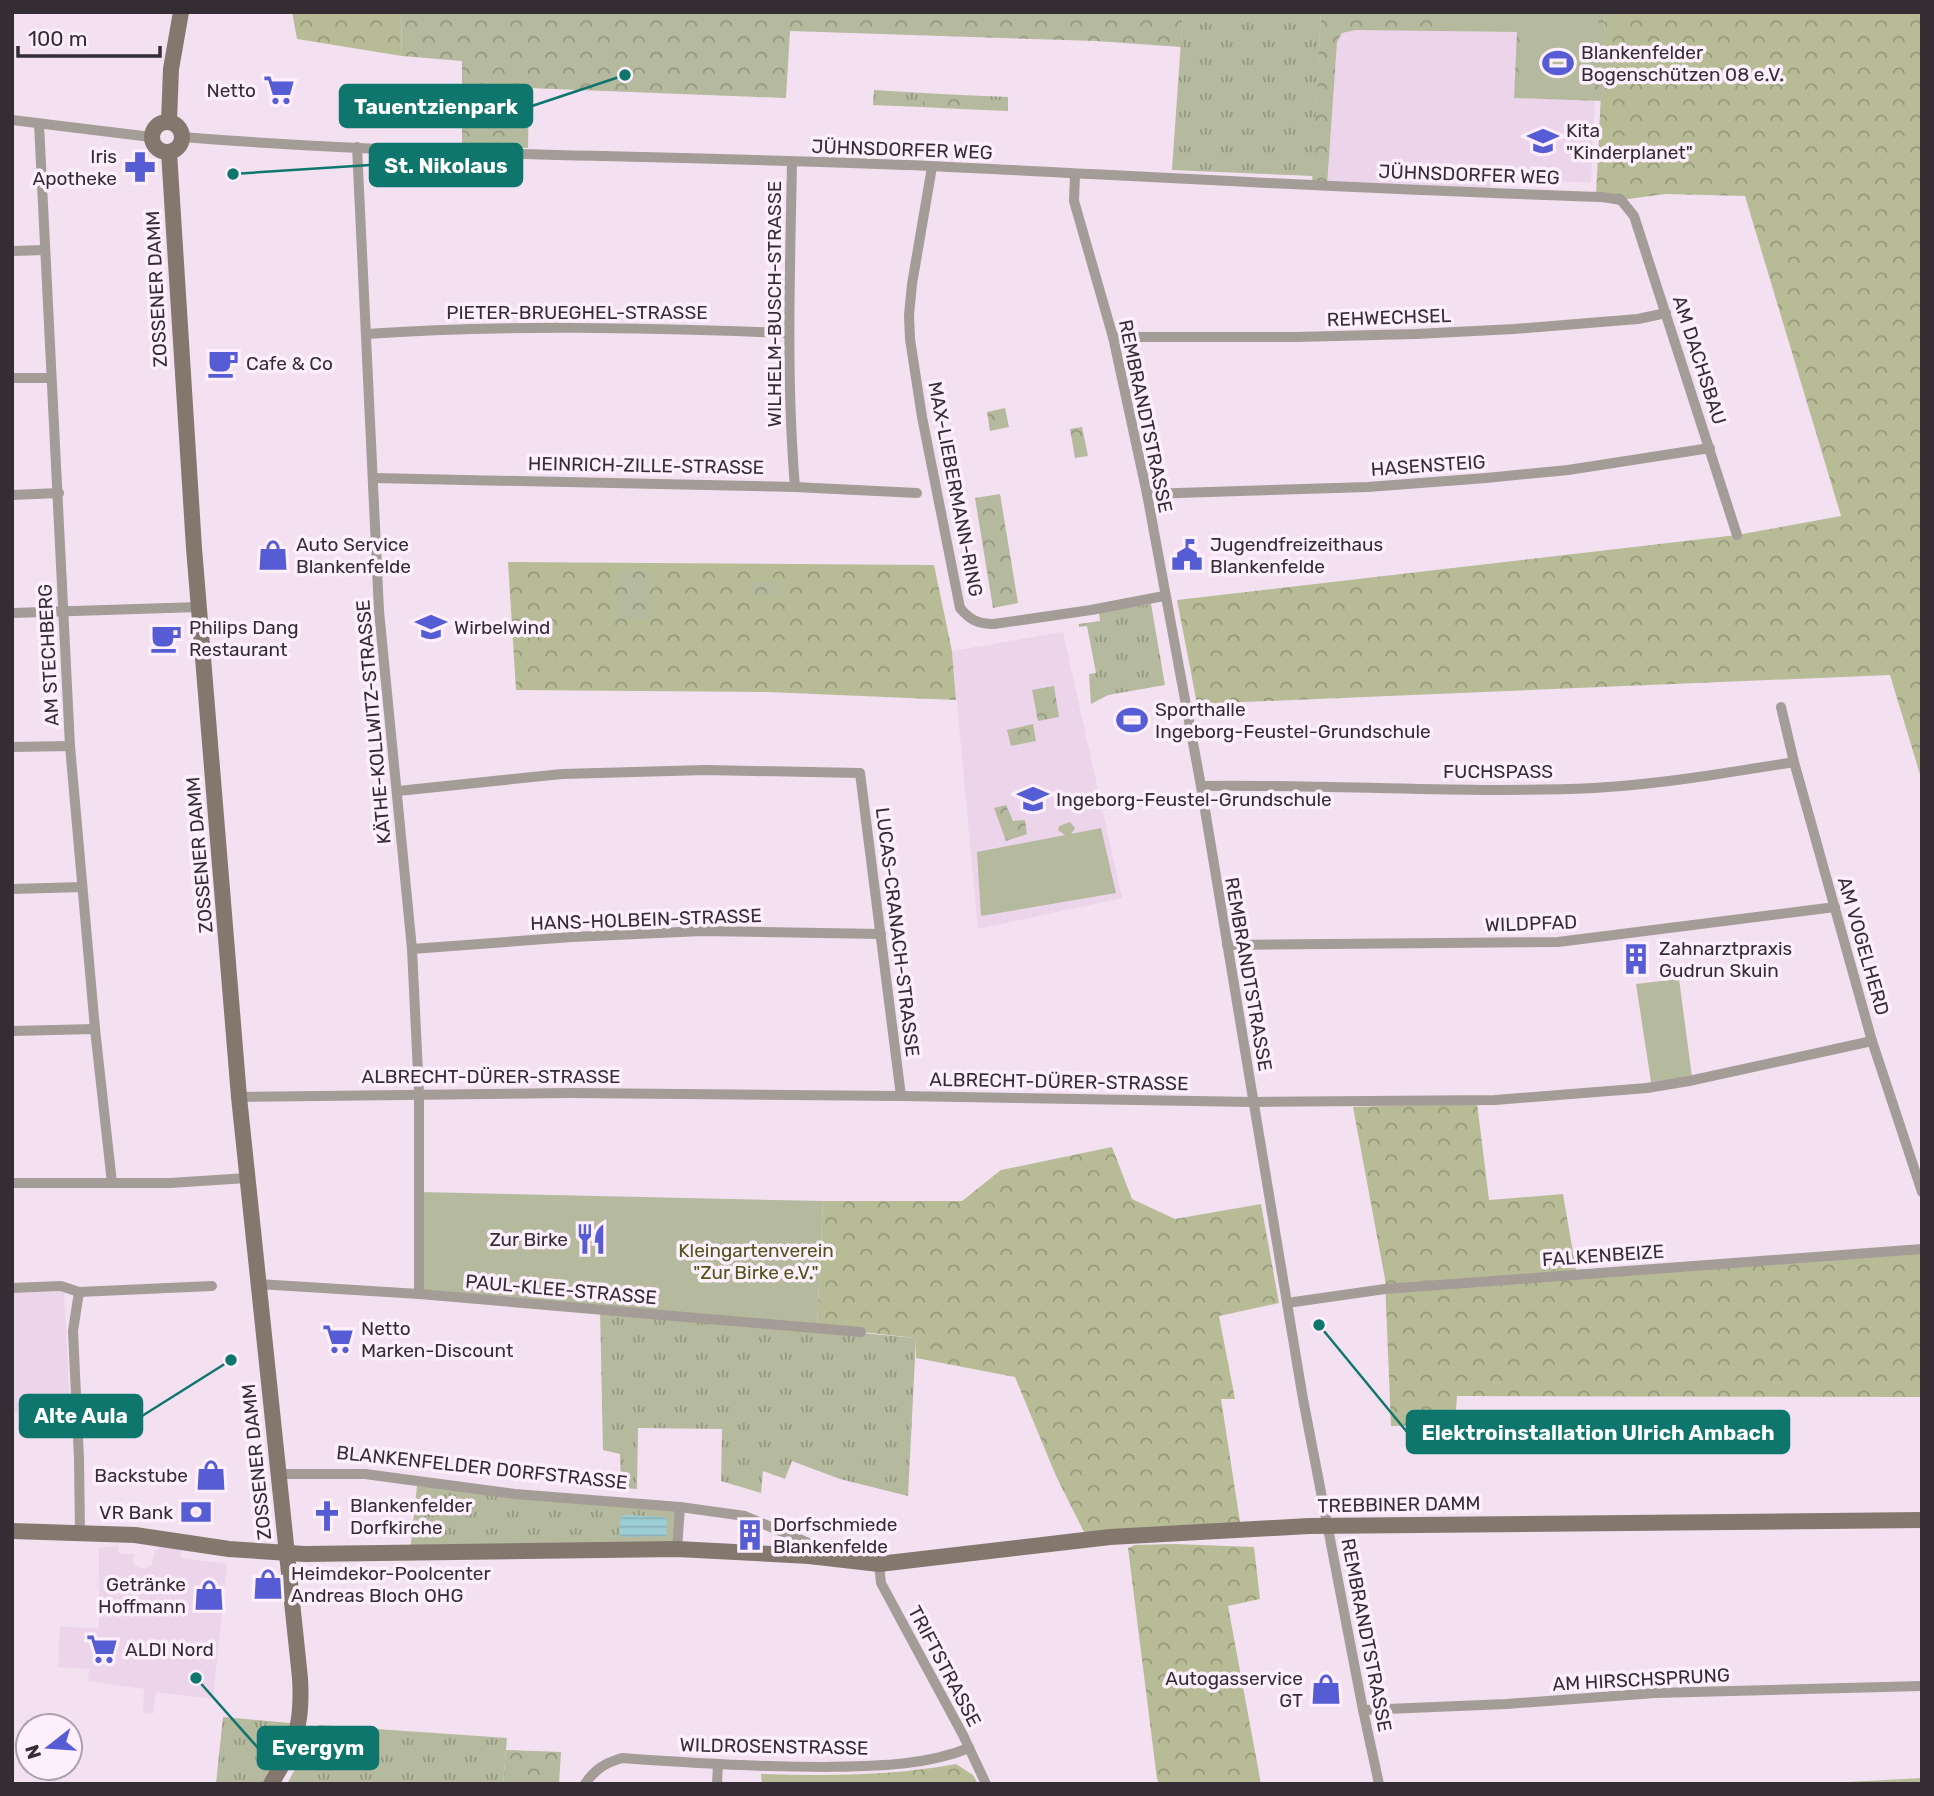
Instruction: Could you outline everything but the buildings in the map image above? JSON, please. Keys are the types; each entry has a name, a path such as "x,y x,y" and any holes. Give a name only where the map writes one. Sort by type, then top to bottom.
{"main road":[{"path":"169,122 171,69 181,12"},
{"path":"169,122 178,127 182,137 177,148 169,152 157,149 151,137 159,124 169,122"},
{"name":"ZOSSENER DAMM","path":"169,152 199,607 239,1097 302,1703 295,1741 271,1784"},
{"name":"TREBBINER DAMM","path":"879,1564 1121,1536 1328,1526 1922,1520"},
{"name":"BLANKENFELDER DORFSTRASSE","path":"12,1531 135,1535 229,1549 286,1553 677,1549 830,1558 879,1564"}],"street":[{"path":"12,120 151,137"},
{"name":"AM STECHBERG","path":"39,124 70,746 95,1029 112,1183"},
{"name":"JÜHNSDORFER WEG","path":"182,137 357,147 932,167 1621,200"},
{"name":"KÄTHE-KOLLWITZ-STRASSE","path":"357,147 379,611 412,949 419,1093 419,1294"},
{"name":"WILHELM-BUSCH-STRASSE","path":"792,162 789,333 795,487"},
{"name":"MAX-LIEBERMANN-RING","path":"932,167 912,284 910,339 922,417 960,608 982,624 994,624 1164,596"},
{"name":"REMBRANDTSTRASSE","path":"1075,174 1074,201 1113,337 1147,495 1201,786 1287,1303 1379,1784"},
{"name":"AM DACHSBAU","path":"1621,200 1634,216 1737,535"},
{"path":"12,251 45,250"},
{"name":"REHWECHSEL","path":"1113,337 1416,334 1638,319 1666,313"},
{"name":"PIETER-BRUEGHEL-STRASSE","path":"366,334 449,328 595,328 789,333"},
{"path":"12,378 51,377"},
{"name":"HASENSTEIG","path":"1147,495 1368,487 1486,478 1568,470 1710,448"},
{"name":"HEINRICH-ZILLE-STRASSE","path":"374,478 795,487 917,494"},
{"path":"12,495 59,493"},
{"path":"12,613 199,607"},
{"name":"AM VOGELHERD","path":"1781,706 1794,762 1872,1041 1922,1192"},
{"path":"12,747 70,746"},
{"name":"FUCHSPASS","path":"1201,786 1506,790 1593,788 1680,781 1794,762"},
{"name":"LUCAS-CRANACH-STRASSE","path":"398,791 562,774 706,770 860,773 901,1096"},
{"path":"12,888 82,887"},
{"name":"WILDPFAD","path":"1227,945 1558,942 1835,907"},
{"name":"HANS-HOLBEIN-STRASSE","path":"412,949 702,931 881,934"},
{"path":"12,1031 95,1029"},
{"name":"ALBRECHT-DÜRER-STRASSE","path":"239,1097 419,1093 901,1096 1253,1102 1495,1100 1600,1093 1689,1081 1872,1041"},
{"path":"12,1183 213,1182 247,1178"},
{"name":"FALKENBEIZE","path":"1287,1303 1385,1289 1922,1249"},
{"name":"PAUL-KLEE-STRASSE","path":"258,1284 419,1294 861,1332"},
{"path":"12,1287 61,1286 79,1292 212,1286"},
{"path":"79,1292 73,1331 80,1533"},
{"name":"BLANKENFELDER DORFSTRASSE","path":"279,1474 365,1474 515,1494 680,1507 745,1516 825,1550 830,1558"},
{"path":"677,1549 680,1507"},
{"name":"TRIFTSTRASSE","path":"879,1564 881,1583 986,1784"},
{"name":"AM HIRSCHSPRUNG","path":"1363,1710 1506,1704 1655,1693 1922,1686"},
{"name":"WILDROSENSTRASSE","path":"585,1784 592,1773 603,1765 622,1758 783,1768 872,1767 943,1758 969,1748"},
{"path":"717,1784 718,1764"}],"shaded area":[{"path":"1356,30 1518,32 1514,98 1595,101 1591,182 1492,181 1490,193 1327,186 1337,42 1342,33"},
{"name":"Ingeborg-Feustel-Grundschule","path":"1063,632 1122,898 978,929 952,651"},
{"path":"64,1292 70,1409 12,1413 12,1293"},
{"path":"159,1544 181,1546 181,1558 227,1564 213,1699 156,1692 153,1714 143,1713 144,1689 88,1681 89,1669 58,1667 60,1627 99,1628 99,1548 118,1546 119,1554 135,1554 135,1566 143,1569 152,1565"}],"green space":[{"path":"292,12 401,12 402,56 297,39"},
{"path":"401,12 1183,12 1181,47 1096,41 790,31 786,98 529,88 528,148 462,145 462,61 402,56"},
{"path":"1183,12 1321,12 1313,176 1172,170"},
{"path":"1321,12 1605,12 1602,101 1514,98 1517,32 1356,30 1342,33 1337,42 1327,186 1312,185"},
{"name":"Blankenfelder Bogenschützen 08 e.V.","path":"1439,12 1599,12 1594,100 1517,96 1521,30 1439,28"},
{"path":"1605,12 1922,12 1922,781 1890,675 1197,704 1177,600 1737,535 1841,516 1745,196 1665,194 1621,200 1596,196"},
{"path":"874,90 923,93 922,107 873,105"},
{"path":"923,93 961,95 961,109 922,107"},
{"path":"961,95 1008,97 1008,111 961,109"},
{"path":"1005,408 1009,427 990,431 987,412"},
{"path":"1082,427 1088,456 1075,458 1070,429"},
{"path":"1000,494 1018,603 993,608 975,498"},
{"path":"508,562 934,565 952,651 956,700 767,692 516,690"},
{"path":"617,571 650,571 650,620 617,620"},
{"path":"752,582 780,582 780,595 752,596"},
{"path":"1151,604 1165,685 1108,695 1091,704 1089,674 1096,673 1087,626 1079,627 1079,624 1100,621 1099,612"},
{"path":"1054,686 1059,717 1038,721 1032,690"},
{"path":"1033,724 1036,741 1011,746 1007,730"},
{"path":"1006,805 1013,821 1025,820 1027,834 1006,841 994,808"},
{"path":"1070,822 1075,828 1071,834 1101,828 1116,893 981,916 977,852 1065,835 1058,830 1059,826"},
{"path":"1679,979 1692,1077 1651,1082 1636,984"},
{"path":"1477,1103 1489,1200 1563,1194 1576,1270 1922,1249 1922,1397 1457,1396 1455,1425 1391,1426 1385,1279 1353,1107"},
{"path":"1112,1147 1132,1199 1175,1219 1261,1204 1279,1303 1219,1316 1235,1399 1221,1399 1240,1522 1086,1536 1056,1476 1015,1377 916,1358 916,1338 817,1327 823,1201 962,1201 1001,1170"},
{"name":"Kleingartenverein \"Zur Birke e.V.\"","path":"418,1192 823,1201 817,1327 419,1294"},
{"path":"600,1309 916,1338 908,1496 840,1479 792,1461 785,1479 763,1471 761,1493 721,1481 722,1429 638,1428 637,1489 621,1488 620,1454 603,1450"},
{"path":"417,1486 680,1507 677,1549 410,1553"},
{"path":"1135,1545 1254,1547 1260,1599 1228,1606 1261,1784 1159,1784 1157,1779 1128,1548"},
{"path":"223,1717 290,1723 283,1750 265,1784 216,1784"},
{"path":"319,1725 507,1738 503,1784 287,1784"},
{"path":"506,1750 561,1752 559,1784 503,1784"},
{"path":"956,1764 973,1775 978,1784 762,1784 761,1774 859,1774"},
{"path":"1922,1778 1922,1784 1810,1784"}],"water":[{"path":"621,1516 664,1517 667,1519 666,1536 622,1537 619,1535"}],"place":[{"name":"Blankenfelder Bogenschützen 08 e.V.","path":"1558,63"},
{"name":"Tauentzienpark","path":"625,75"},
{"name":"Netto","path":"279,90"},
{"name":"Kita \"Kinderplanet\"","path":"1543,141"},
{"name":"Iris Apotheke","path":"140,167"},
{"name":"St. Nikolaus","path":"233,174"},
{"name":"Cafe & Co","path":"223,363"},
{"name":"Auto Service Blankenfelde","path":"273,555"},
{"name":"Jugendfreizeithaus Blankenfelde","path":"1187,555"},
{"name":"Wirbelwind","path":"431,627"},
{"name":"Philips Dang Restaurant","path":"166,638"},
{"name":"Sporthalle Ingeborg-Feustel-Grundschule","path":"1132,720"},
{"name":"Ingeborg-Feustel-Grundschule","path":"1033,799"},
{"name":"Zahnarztpraxis Gudrun Skuin","path":"1636,959"},
{"name":"Zur Birke","path":"591,1239"},
{"name":"Elektroinstallation Ulrich Ambach","path":"1319,1325"},
{"name":"Netto Marken-Discount","path":"338,1339"},
{"name":"Alte Aula","path":"231,1360"},
{"name":"Backstube","path":"211,1475"},
{"name":"VR Bank","path":"196,1512"},
{"name":"Blankenfelder Dorfkirche","path":"327,1516"},
{"name":"Dorfschmiede Blankenfelde","path":"750,1535"},
{"name":"Heimdekor-Poolcenter Andreas Bloch OHG","path":"268,1584"},
{"name":"Getränke Hoffmann","path":"209,1595"},
{"name":"ALDI Nord","path":"102,1649"},
{"name":"Evergym","path":"196,1678"},
{"name":"Autogasservice GT","path":"1326,1689"}]}
